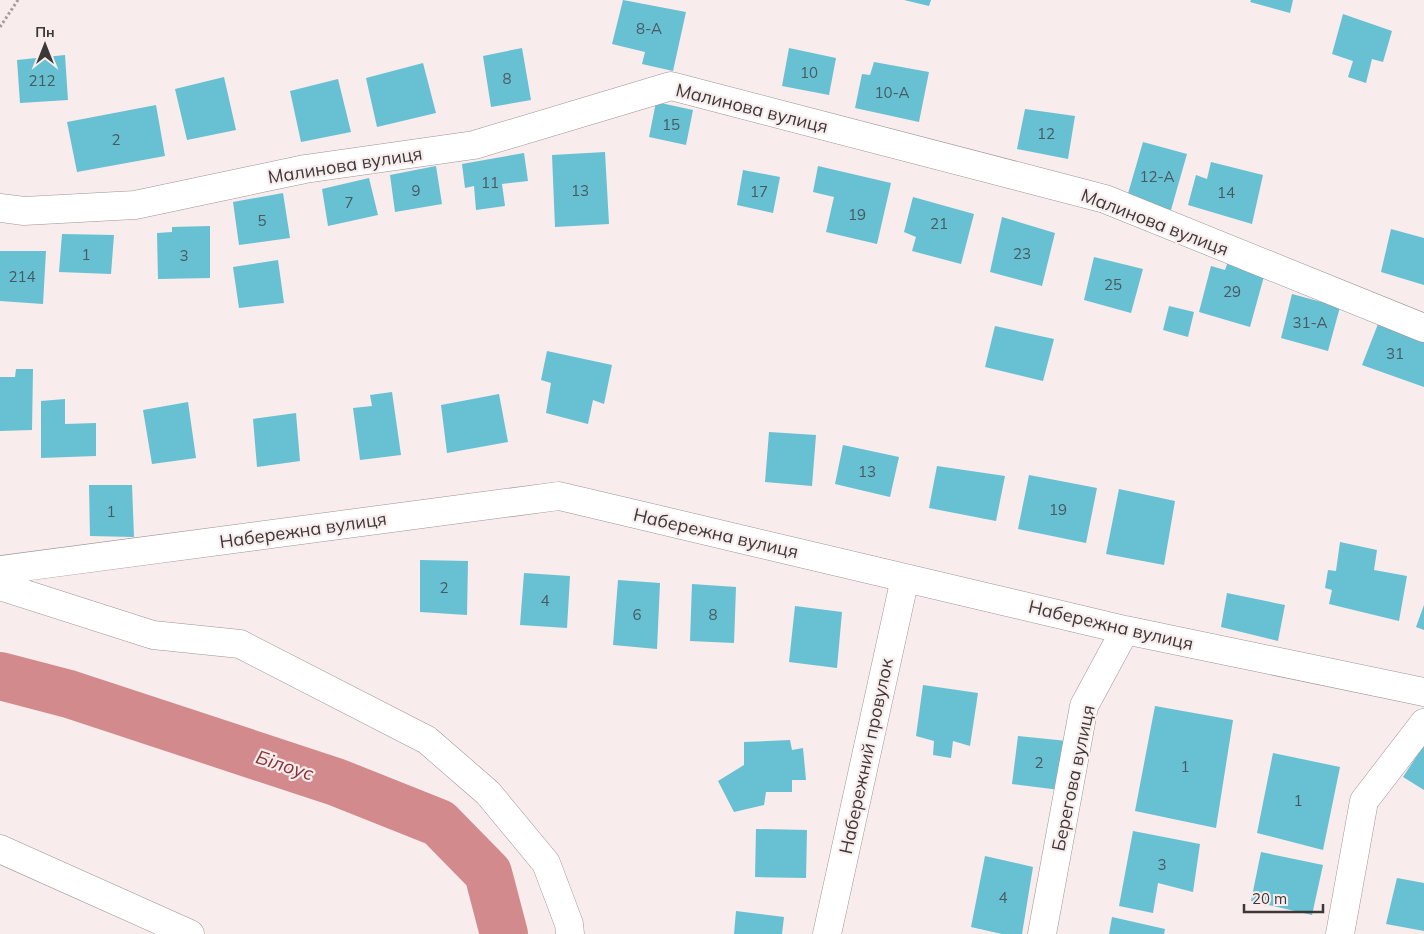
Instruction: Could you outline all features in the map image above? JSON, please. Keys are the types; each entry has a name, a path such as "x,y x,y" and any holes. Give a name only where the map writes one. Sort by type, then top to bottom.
{"street":[{"name":"Малинова вулиця","path":"0,208 24,211 135,205 305,169 474,145 671,86 1104,199 1424,328"},
{"name":"Набережна вулиця","path":"0,570 559,496 1125,630 1424,692"},
{"name":"Набережний провулок","path":"827,934 905,578"},
{"path":"0,586 153,635 240,644 427,740 488,793 546,863 569,924 570,934"},
{"name":"Берегова вулиця","path":"1042,934 1084,706 1125,630"},
{"path":"1340,934 1364,801 1424,723"},
{"path":"0,849 190,934"}],"path":[{"path":"0,27 18,0"}],"building":[{"path":"623,0 686,12 673,71 642,64 645,52 612,44"},
{"path":"904,0 931,0 929,6"},
{"path":"1251,0 1293,0 1290,13 1250,2"},
{"path":"1343,14 1392,31 1383,62 1372,59 1366,83 1348,77 1353,61 1332,54"},
{"path":"522,48 531,100 491,107 483,56"},
{"path":"789,48 836,58 829,95 782,86"},
{"path":"65,55 68,100 20,103 17,60"},
{"path":"874,62 929,72 919,122 855,108 862,74 870,75"},
{"path":"423,63 436,113 377,127 366,78"},
{"path":"224,77 236,130 187,140 175,89"},
{"path":"338,79 351,132 301,142 290,91"},
{"path":"656,102 693,110 686,145 649,137"},
{"path":"156,105 165,156 77,172 67,122"},
{"path":"1025,109 1075,116 1068,159 1017,149"},
{"path":"1143,142 1187,154 1171,210 1127,197"},
{"path":"605,152 609,224 555,227 552,155"},
{"path":"524,153 528,181 502,184 505,206 476,210 474,186 465,188 462,164"},
{"path":"1211,162 1263,175 1252,224 1188,205 1196,175 1207,179"},
{"path":"436,166 442,204 395,212 390,175"},
{"path":"818,166 891,183 877,244 826,232 834,197 813,192"},
{"path":"743,170 780,177 773,213 737,205"},
{"path":"369,178 378,215 328,226 322,189"},
{"path":"283,193 290,238 239,245 233,202"},
{"path":"913,197 974,214 961,264 912,251 916,237 904,232"},
{"path":"1002,217 1055,233 1042,286 990,272"},
{"path":"210,226 210,278 158,279 157,233 172,232 172,227"},
{"path":"1391,229 1424,238 1424,285 1381,272"},
{"path":"62,234 114,235 111,274 59,272"},
{"path":"0,251 46,251 43,304 0,301"},
{"path":"1230,256 1266,269 1250,327 1199,312 1211,266 1225,270"},
{"path":"1094,257 1143,269 1131,313 1084,300"},
{"path":"278,260 284,303 239,308 233,267"},
{"path":"1292,294 1340,307 1328,351 1281,338"},
{"path":"1169,306 1194,312 1188,337 1163,330"},
{"path":"1378,324 1424,341 1424,387 1362,365"},
{"path":"995,326 1054,339 1043,381 985,367"},
{"path":"547,351 612,365 604,404 593,400 588,424 546,413 551,383 541,380"},
{"path":"16,369 33,369 32,430 0,431 0,377 15,377"},
{"path":"392,392 401,455 360,460 353,408 372,406 370,395"},
{"path":"499,394 508,442 447,453 441,405"},
{"path":"65,399 65,424 96,423 96,456 41,458 41,401"},
{"path":"188,402 196,458 152,464 143,410"},
{"path":"296,413 300,461 257,467 253,419"},
{"path":"769,432 816,435 812,486 765,482"},
{"path":"843,445 899,457 890,497 835,484"},
{"path":"937,466 1005,476 996,521 929,508"},
{"path":"1029,475 1097,488 1086,543 1018,529"},
{"path":"89,485 132,485 134,537 90,536"},
{"path":"1119,489 1175,501 1164,565 1106,554"},
{"path":"1340,542 1377,550 1374,570 1407,576 1399,621 1329,604 1332,590 1325,588 1328,570 1336,571"},
{"path":"420,560 468,561 467,615 420,612"},
{"path":"524,573 570,576 567,628 520,625"},
{"path":"618,580 660,583 657,649 613,645"},
{"path":"692,584 736,587 734,643 690,641"},
{"path":"1227,593 1285,605 1278,641 1221,627"},
{"path":"1424,605 1424,630 1416,627"},
{"path":"795,606 842,612 837,668 789,662"},
{"path":"923,685 978,693 970,746 953,741 951,758 933,755 934,741 916,736"},
{"path":"1155,706 1233,720 1216,828 1135,811"},
{"path":"1018,736 1067,741 1060,790 1012,784"},
{"path":"790,740 792,750 803,748 806,780 792,780 792,792 766,792 764,805 734,812 718,781 744,765 744,742"},
{"path":"1424,745 1424,790 1403,777"},
{"path":"1273,753 1340,767 1323,850 1257,833"},
{"path":"756,829 807,830 806,878 755,877"},
{"path":"1133,831 1200,844 1193,892 1158,883 1153,913 1119,906"},
{"path":"1261,852 1323,865 1312,915 1251,901"},
{"path":"985,856 1033,867 1022,934 1002,934 971,927"},
{"path":"1397,878 1424,883 1424,931 1386,924"},
{"path":"736,911 784,917 782,934 734,934"},
{"path":"1112,917 1165,929 1164,934 1109,934"}],"waterway":[{"name":"Білоус","path":"0,676 69,694 336,782 439,823 488,873 504,934"}]}
